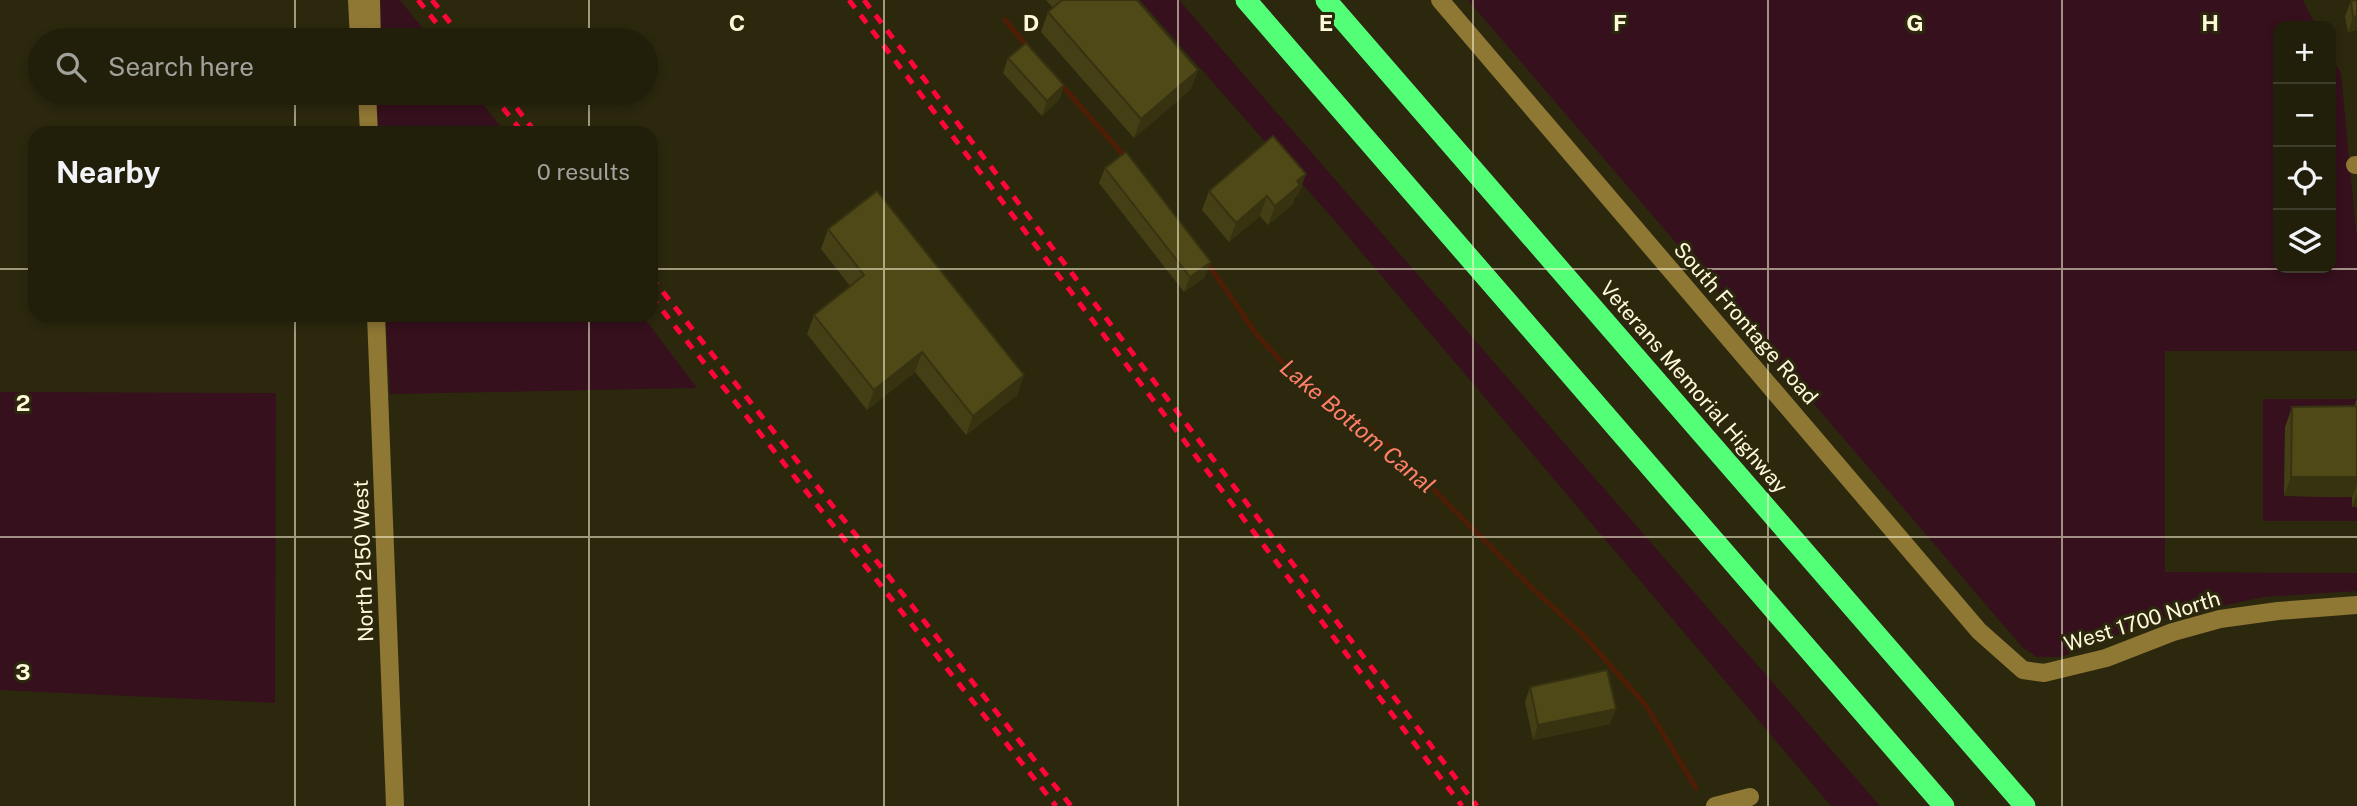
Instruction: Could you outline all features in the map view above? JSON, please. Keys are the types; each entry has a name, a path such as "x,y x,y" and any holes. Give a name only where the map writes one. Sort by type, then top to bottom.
{"highway":[{"path":"1246,0 1944,806"},
{"name":"Veterans Memorial Highway","path":"1326,0 2025,806"}],"street":[{"path":"357,0 358,28"},
{"path":"371,0 372,28"},
{"name":"South Frontage Road","path":"1440,0 1979,631 2023,670"},
{"path":"368,105 369,126"},
{"name":"North 2150 West","path":"376,322 395,806"},
{"name":"West 1700 North","path":"2023,670 2044,673 2081,664 2125,652 2173,632 2220,619 2357,605"},
{"path":"1714,806 1750,797"}],"shaded area":[{"path":"376,0 400,0 422,28 376,28"},
{"path":"1140,0 1179,0 1880,806 1831,806 1335,221"},
{"path":"1468,0 2303,0 2314,21 2273,21 2273,273 2336,273 2336,64 2341,74 2357,241 2357,351 2165,351 2165,572 2357,573 2357,591 2263,597 2158,620 2061,657 2037,657 2023,648"},
{"path":"376,105 484,105 500,126 377,126"},
{"path":"386,322 647,322 697,388 390,394"},
{"path":"0,392 276,393 275,703 0,690"},
{"path":"2263,399 2357,399 2357,415 2285,427 2284,496 2352,497 2352,507 2357,507 2357,521 2263,521"}],"building":[{"path":"1062,0 1137,0 1198,70 1141,119 1048,12"},
{"path":"2357,0 2357,16 2353,17 2351,1"},
{"path":"1026,43 1064,85 1047,101 1008,58"},
{"path":"1273,136 1306,174 1297,181 1300,185 1275,206 1267,196 1236,223 1209,191"},
{"path":"1126,152 1211,262 1190,277 1105,168"},
{"path":"877,191 1024,375 973,416 922,352 874,390 814,315 864,275 828,229"},
{"path":"2357,406 2357,477 2291,477 2292,407"},
{"path":"1607,670 1616,709 1538,725 1530,687"}],"waterway":[{"name":"Lake Bottom Canal","path":"1005,20 1030,49"},
{"name":"Lake Bottom Canal","path":"1059,82 1127,159"},
{"name":"Lake Bottom Canal","path":"1206,261 1257,335 1293,374 1357,418 1402,458 1583,635 1645,704 1696,788"}],"railway":[{"path":"418,0 440,28"},
{"path":"432,0 454,28"},
{"path":"849,0 1462,806"},
{"path":"864,0 1477,806"},
{"path":"501,105 517,126"},
{"path":"514,105 531,126"},
{"path":"658,286 1071,806"},
{"path":"658,305 1056,806"}]}
